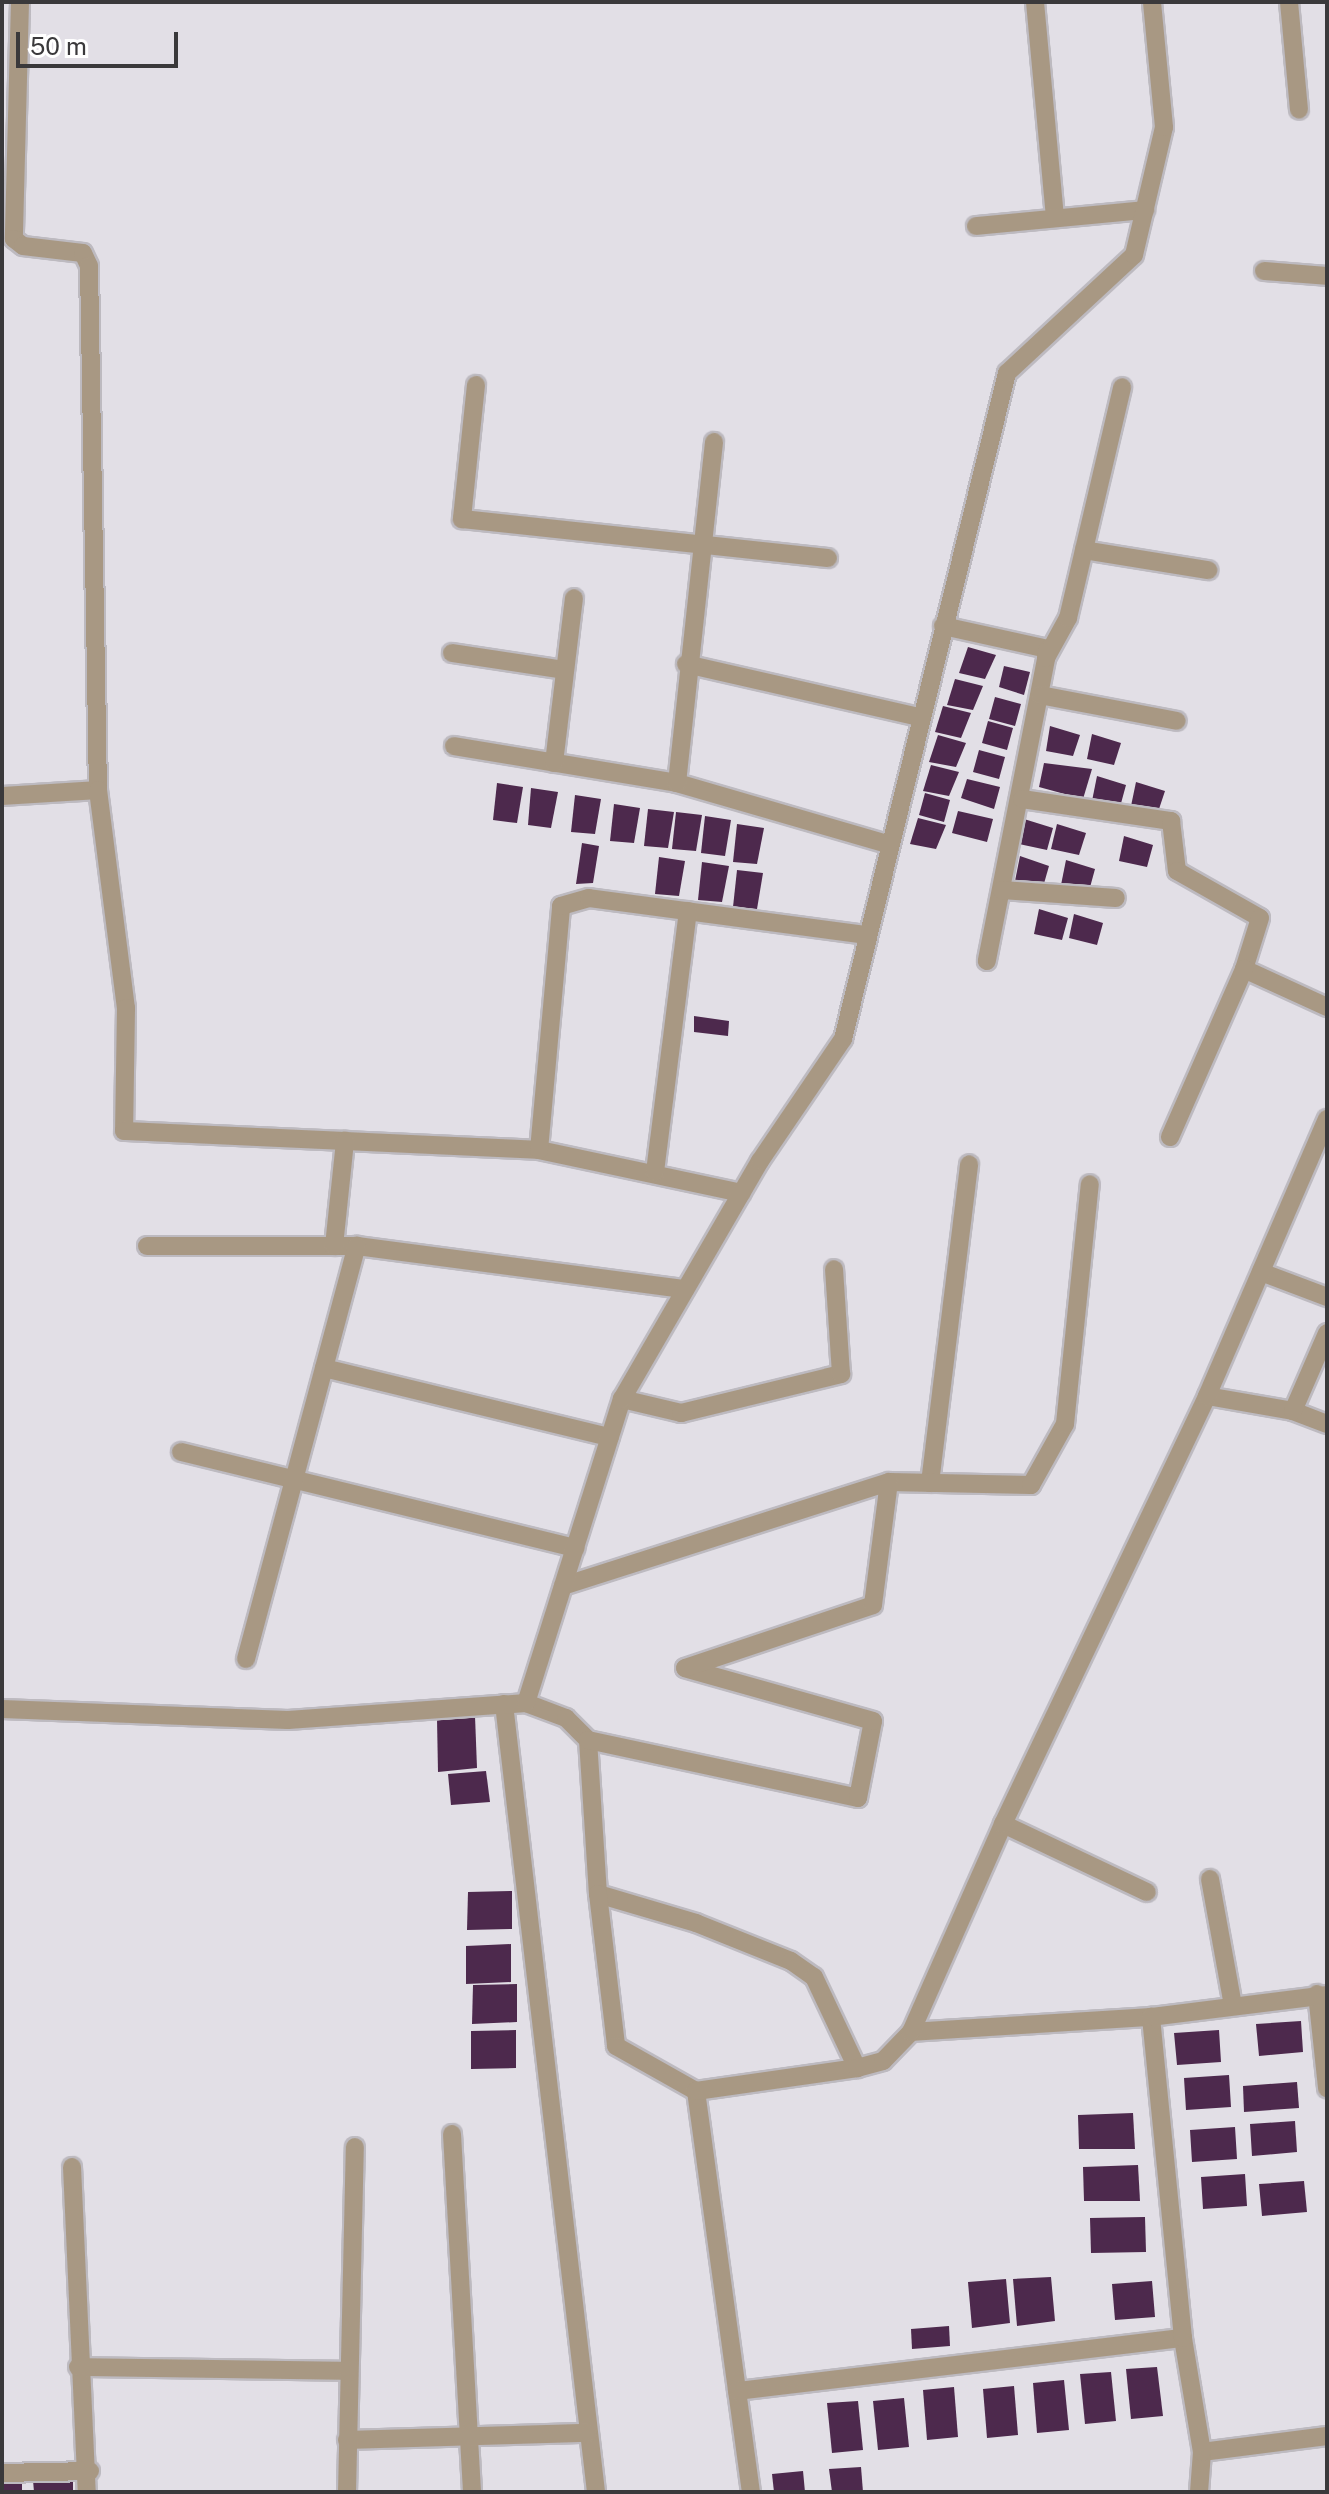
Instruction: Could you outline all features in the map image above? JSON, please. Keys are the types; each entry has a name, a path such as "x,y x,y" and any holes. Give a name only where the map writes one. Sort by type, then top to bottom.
{"street":[{"path":"20,2 14,239 23,246 83,253 89,266 98,790 126,1008 124,1131 539,1150 655,1172 741,1193"},
{"path":"1035,2 1055,218"},
{"path":"526,1703 622,1399 741,1193 843,1039 1007,373 1134,255 1164,127 1152,2"},
{"path":"1289,2 1299,110"},
{"path":"976,226 1145,210"},
{"path":"1264,271 1327,276"},
{"path":"476,385 462,519 828,558"},
{"path":"1046,658 1068,618 1122,387"},
{"path":"677,783 686,664 714,442"},
{"path":"1084,550 1208,570"},
{"path":"554,763 574,598"},
{"path":"943,626 1048,649 1022,799 987,961"},
{"path":"452,653 565,670"},
{"path":"686,664 920,717"},
{"path":"1040,695 1177,721"},
{"path":"454,746 677,783 890,845"},
{"path":"2,796 98,790"},
{"path":"1022,799 1171,821 1177,871 1260,918 1244,969 1170,1137"},
{"path":"1002,890 1116,898"},
{"path":"539,1150 561,906 589,898 868,935"},
{"path":"655,1172 688,911"},
{"path":"1244,969 1327,1007"},
{"path":"588,1740 598,1894 616,2046 696,2091 857,2068 883,2061 911,2032 1003,1824 1207,1396 1261,1272 1319,1156 1327,1119"},
{"path":"334,1246 345,1141"},
{"path":"930,1483 969,1164"},
{"path":"563,1586 889,1482 1031,1485 1065,1424 1090,1184"},
{"path":"147,1246 357,1246 685,1289"},
{"path":"246,1659 357,1246"},
{"path":"622,1399 681,1413 841,1374 834,1269"},
{"path":"1261,1272 1327,1297"},
{"path":"1293,1411 1327,1333"},
{"path":"324,1368 610,1437"},
{"path":"1207,1396 1293,1411 1327,1424"},
{"path":"181,1452 575,1548"},
{"path":"2,1709 288,1720 526,1703 566,1718 588,1740 858,1798 873,1721 685,1668 873,1605 889,1482"},
{"path":"504,1704 596,2492"},
{"path":"1003,1824 1147,1892"},
{"path":"1210,1879 1233,2005"},
{"path":"598,1894 696,1923 791,1961 814,1977 857,2068"},
{"path":"911,2032 1151,2017 1322,1994 1327,2088"},
{"path":"1151,2017 1183,2338 1202,2452 1199,2492"},
{"path":"696,2091 751,2492"},
{"path":"452,2134 472,2492"},
{"path":"347,2492 355,2147"},
{"path":"72,2167 78,2367 90,2471 87,2492"},
{"path":"737,2391 1183,2338"},
{"path":"78,2367 349,2371"},
{"path":"347,2440 588,2433"},
{"path":"1202,2452 1327,2436"},
{"path":"2,2473 90,2471"}],"building":[{"path":"968,647 996,655 985,679 959,673"},
{"path":"1004,666 1030,672 1024,695 999,687"},
{"path":"955,679 983,686 973,710 947,705"},
{"path":"995,697 1021,704 1015,726 989,719"},
{"path":"943,706 971,713 961,738 935,732"},
{"path":"988,721 1013,728 1007,750 982,743"},
{"path":"1050,726 1080,735 1073,756 1046,751"},
{"path":"1092,734 1121,743 1114,765 1087,759"},
{"path":"938,735 966,743 956,767 929,762"},
{"path":"979,750 1005,757 999,779 973,772"},
{"path":"1044,763 1092,769 1083,799 1039,787"},
{"path":"931,765 959,772 949,796 923,791"},
{"path":"1097,776 1126,785 1120,807 1092,801"},
{"path":"967,779 1000,787 994,809 961,798"},
{"path":"1136,782 1165,791 1158,812 1131,806"},
{"path":"497,783 523,787 517,823 493,820"},
{"path":"531,788 558,792 551,828 528,825"},
{"path":"925,793 950,800 944,822 919,815"},
{"path":"575,795 601,799 595,834 571,832"},
{"path":"614,804 640,808 634,843 610,841"},
{"path":"648,809 674,812 668,848 644,846"},
{"path":"958,811 993,819 987,842 952,833"},
{"path":"676,812 702,815 696,851 672,849"},
{"path":"705,816 731,820 725,856 701,853"},
{"path":"918,818 946,825 936,849 910,844"},
{"path":"1024,819 1053,828 1047,850 1019,844"},
{"path":"737,824 764,828 757,864 733,862"},
{"path":"1057,824 1086,833 1079,855 1051,849"},
{"path":"1124,836 1153,845 1147,867 1119,861"},
{"path":"582,843 599,846 593,883 576,884"},
{"path":"1020,856 1049,866 1043,887 1015,881"},
{"path":"659,857 685,861 679,896 655,894"},
{"path":"1066,860 1095,869 1089,891 1061,885"},
{"path":"702,862 729,866 722,902 698,900"},
{"path":"737,870 763,873 757,909 733,907"},
{"path":"1039,909 1068,918 1062,940 1034,934"},
{"path":"1074,914 1103,923 1097,945 1069,938"},
{"path":"694,1016 729,1021 728,1036 694,1032"},
{"path":"475,1716 477,1768 438,1772 437,1719"},
{"path":"486,1771 490,1802 451,1805 448,1774"},
{"path":"512,1891 512,1929 467,1930 468,1892"},
{"path":"511,1944 511,1982 466,1984 466,1946"},
{"path":"517,1984 517,2022 472,2024 473,1985"},
{"path":"1301,2021 1303,2052 1259,2056 1256,2024"},
{"path":"516,2030 516,2068 471,2069 471,2031"},
{"path":"1219,2030 1221,2062 1177,2065 1174,2033"},
{"path":"1229,2075 1231,2107 1186,2110 1184,2078"},
{"path":"1297,2082 1299,2108 1244,2112 1243,2086"},
{"path":"1133,2113 1135,2149 1079,2149 1078,2115"},
{"path":"1295,2121 1297,2152 1252,2156 1250,2124"},
{"path":"1235,2127 1237,2159 1192,2162 1190,2130"},
{"path":"1138,2165 1140,2201 1084,2201 1083,2167"},
{"path":"1245,2174 1247,2206 1203,2209 1201,2177"},
{"path":"1304,2181 1307,2212 1262,2216 1259,2184"},
{"path":"1145,2217 1146,2252 1091,2253 1090,2218"},
{"path":"1051,2277 1055,2321 1017,2326 1013,2279"},
{"path":"1006,2279 1010,2323 972,2328 968,2282"},
{"path":"1152,2281 1155,2317 1115,2320 1112,2284"},
{"path":"949,2326 950,2346 912,2349 911,2329"},
{"path":"1157,2367 1163,2416 1131,2419 1126,2369"},
{"path":"1111,2372 1116,2421 1085,2424 1080,2374"},
{"path":"1064,2380 1069,2430 1037,2433 1033,2383"},
{"path":"1014,2386 1018,2435 987,2438 983,2389"},
{"path":"954,2387 958,2437 927,2440 923,2390"},
{"path":"904,2398 909,2447 878,2450 873,2401"},
{"path":"858,2401 863,2450 832,2453 827,2403"},
{"path":"861,2467 863,2492 832,2492 829,2469"},
{"path":"803,2471 805,2492 774,2492 772,2474"},
{"path":"22,2479 22,2492 2,2492 2,2480"},
{"path":"33,2480 73,2480 73,2492 34,2492"}]}
